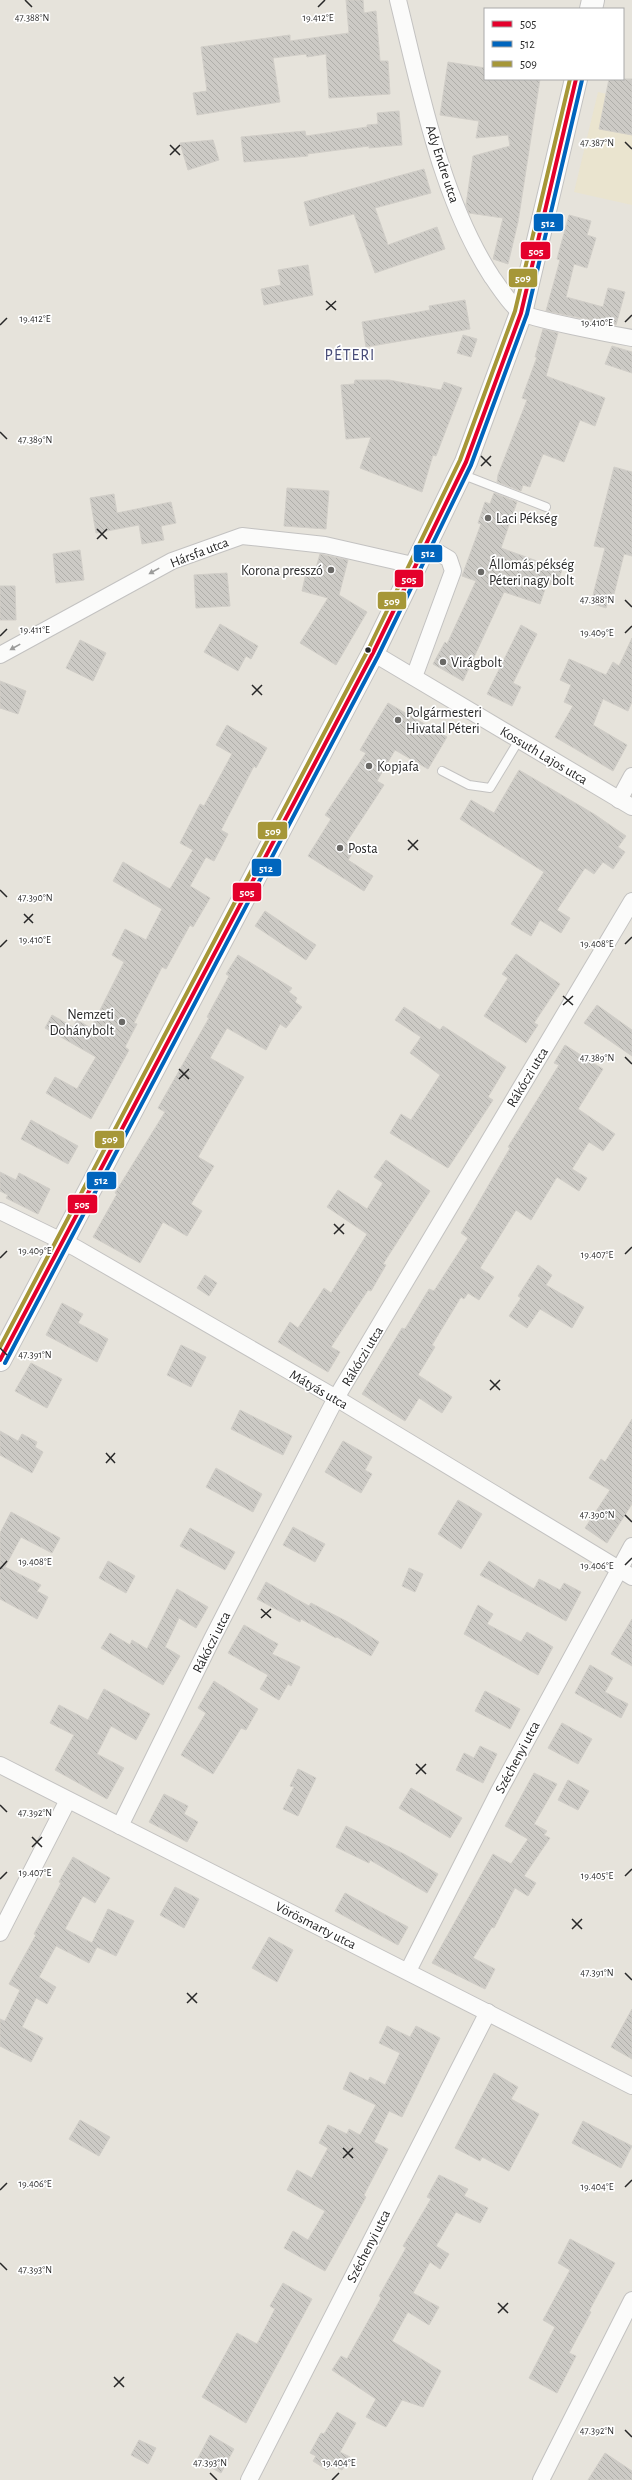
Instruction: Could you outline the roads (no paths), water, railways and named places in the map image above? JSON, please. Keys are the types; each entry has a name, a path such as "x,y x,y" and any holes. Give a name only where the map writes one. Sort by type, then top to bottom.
{"main road":[{"path":"0,1360 61,1241 373,653 427,546 460,474 521,313 576,80"}],"street":[{"name":"Ady Endre utca","path":"398,0 420,92 462,219 481,260 499,288 521,313"},
{"path":"521,313 632,338"},
{"name":"Hársfa utca","path":"0,655 172,561 242,536 325,545 417,566"},
{"path":"414,677 453,571 449,559 427,546"},
{"name":"Kossuth Lajos utca","path":"373,653 626,803"},
{"path":"626,803 632,776"},
{"name":"Rákóczi utca","path":"120,1826 212,1639 336,1398 632,901"},
{"name":"Mátyás utca","path":"0,1212 61,1241 336,1398 625,1572"},
{"name":"Széchenyi utca","path":"408,1971 498,1793 625,1572 632,1546"},
{"name":"Vörösmarty utca","path":"0,1765 632,2086"},
{"path":"0,1933 68,1800"},
{"name":"Széchenyi utca","path":"249,2480 488,2012"},
{"path":"541,2480 632,2300"}],"lane":[{"path":"460,474 546,507"},
{"path":"442,771 469,785 490,788 519,740"}],"place":[{"name":"Laci Pékség","path":"488,518"},
{"name":"Korona presszó","path":"331,570"},
{"name":"Állomás pékség Péteri nagy bolt","path":"481,572"},
{"name":"Virágbolt","path":"443,662"},
{"name":"Polgármesteri Hivatal Péteri","path":"398,720"},
{"name":"Kopjafa","path":"369,766"},
{"name":"Posta","path":"340,848"},
{"name":"Nemzeti Dohánybolt","path":"122,1022"}],"district":[{"name":"PÉTERI","path":"350,354"}]}
